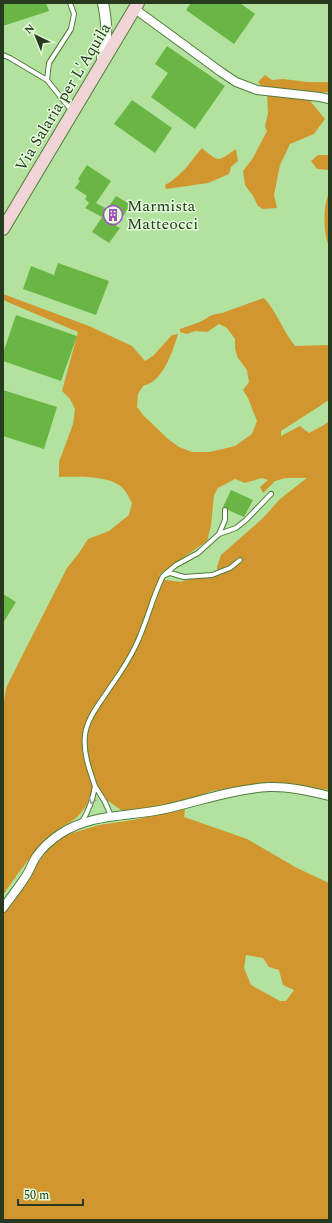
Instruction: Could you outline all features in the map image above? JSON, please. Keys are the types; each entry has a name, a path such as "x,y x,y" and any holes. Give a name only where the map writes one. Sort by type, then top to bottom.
{"main road":[{"name":"Via Salaria per L'Aquila","path":"3,229 137,6"}],"street":[{"path":"98,70 105,46 107,30 103,3"},
{"path":"137,6 221,72 236,82 257,90 329,99"},
{"path":"3,908 29,872 36,857 48,843 60,833 82,822 111,816 164,810 224,794 270,787 303,790 329,796"}],"lane":[{"path":"47,80 49,63 71,29 74,14 70,3"},
{"path":"3,55 47,80 73,112"},
{"path":"111,816 105,802 95,786 88,765 85,750 85,734 88,723 125,666 136,645 145,626 163,576 176,565 198,553 219,534 236,528 246,520 271,494"},
{"path":"219,534 225,520 225,510"},
{"path":"163,576 170,574 184,577 212,574 230,568 240,560"},
{"path":"82,822 94,797 95,786"}],"shaded area":[{"path":"265,75 272,80 283,79 308,82 329,82 329,92 310,93 311,102 325,119 314,134 290,144 280,165 274,195 277,208 263,209 258,206 245,185 243,171 253,158 267,131 265,126 268,113 267,93 258,82"},
{"path":"202,148 212,156 219,159 236,149 238,161 231,167 229,174 208,183 166,189 165,185 181,173"},
{"path":"318,155 329,155 329,170 317,169 311,161"},
{"path":"329,193 329,246 324,220"},
{"path":"3,294 89,326 132,346 145,361 153,356 172,335 178,334 165,367 161,373 152,382 143,386 138,394 137,407 143,415 168,439 179,447 192,452 210,452 235,446 252,434 257,421 248,398 243,390 249,382 247,370 238,358 235,349 235,339 227,328 219,324 207,332 195,331 187,334 180,332 180,329 200,322 212,315 222,313 264,298 273,309 295,346 329,345 329,400 281,431 281,436 300,426 309,433 329,421 329,790 270,783 212,791 156,809 121,810 107,800 101,791 94,785 87,804 80,814 53,833 36,850 3,895 3,708 6,688 67,568 88,539 109,531 129,515 132,503 123,488 112,482 90,477 59,477 59,462 73,424 75,409 70,399 62,391 78,332 3,300","holes":["262,478 268,480 260,487 263,493 275,481 286,478 307,478 280,499 263,518 221,555 217,567 218,574 207,578 191,578 181,582 166,580 159,575 207,541 211,526 214,495 218,488 235,479 245,483"]},
{"path":"185,809 184,817 247,839 297,868 329,883 329,1220 3,1220 3,909 49,848 66,835 99,825 133,820","holes":["246,955 263,958 269,967 279,970 283,985 294,990 286,1001 280,1001 251,985 244,968"]}],"building":[{"path":"3,3 46,3 49,11 3,26"},
{"path":"191,3 240,3 255,14 234,44 186,10"},
{"path":"167,46 225,86 195,129 151,97 168,73 155,64"},
{"path":"132,100 172,128 155,153 114,124"},
{"path":"87,165 111,181 96,203 107,209 116,196 131,205 116,226 120,228 109,243 92,232 102,217 85,208 89,203 85,199 87,196 75,188 80,181 78,179"},
{"path":"58,263 109,281 96,315 23,289 31,266 54,275"},
{"path":"16,315 77,336 61,381 3,361 3,353"},
{"path":"3,390 57,407 44,449 3,436"},
{"path":"231,490 253,500 244,517 228,510 226,507 223,507"},
{"path":"3,594 16,602 3,623"}],"place":[{"name":"Marmista Matteocci","path":"113,215"}]}
